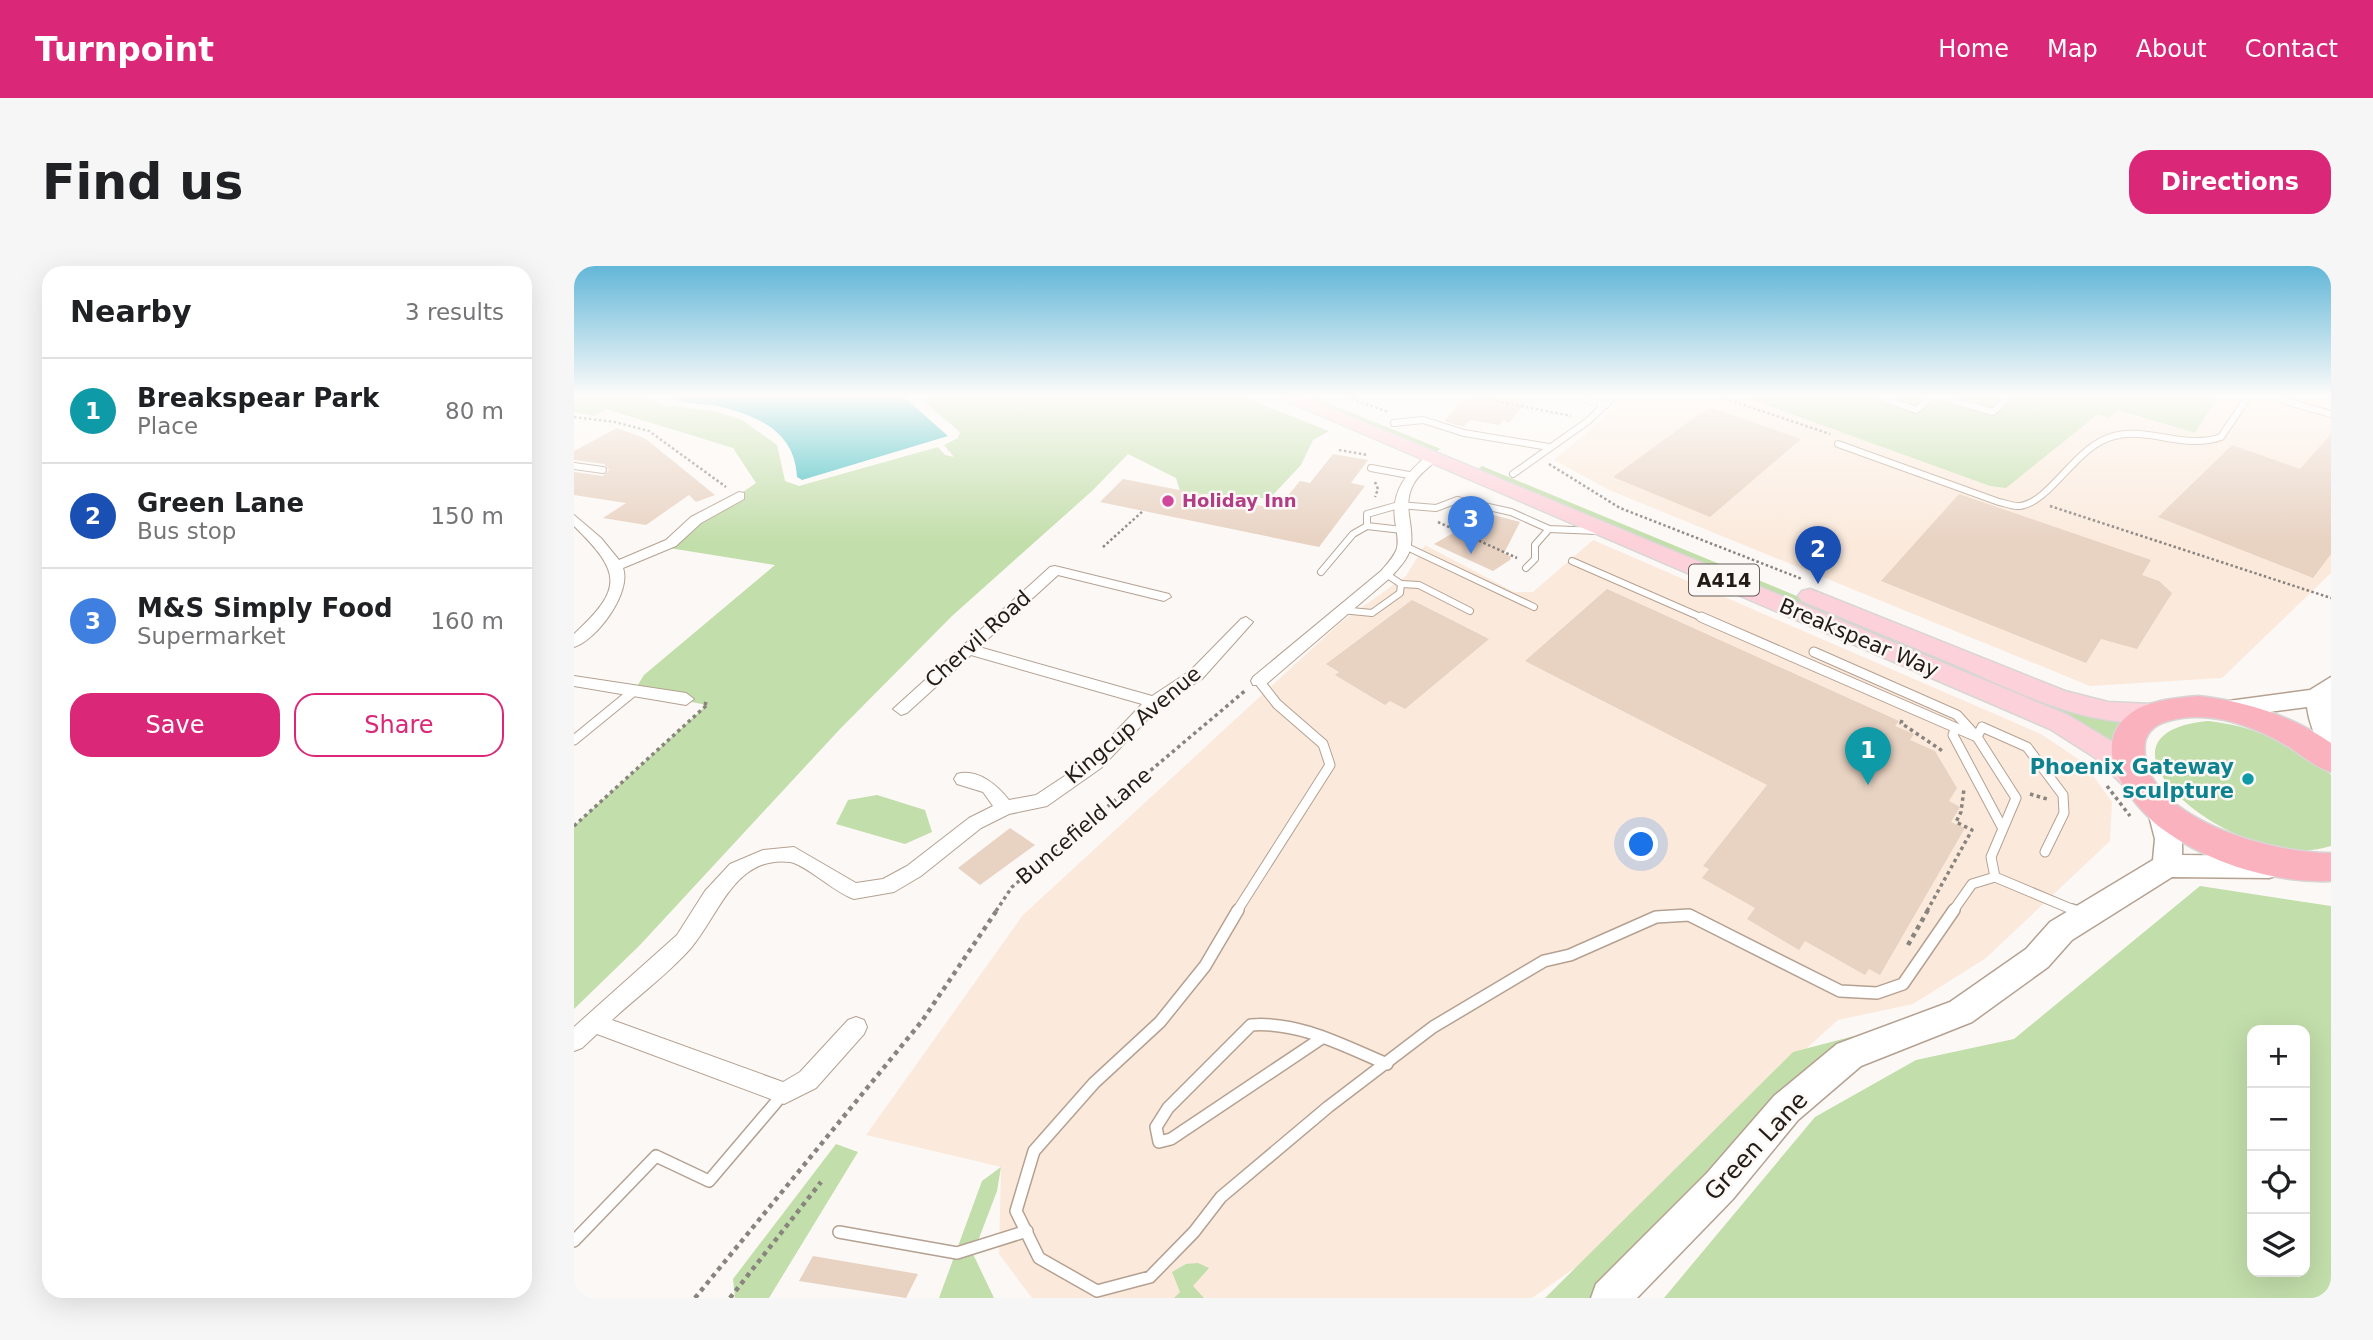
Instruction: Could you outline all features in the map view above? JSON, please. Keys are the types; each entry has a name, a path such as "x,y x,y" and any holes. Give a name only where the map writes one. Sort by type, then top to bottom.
{"highway":[{"path":"2331,760 2288,733 2255,719 2221,710 2190,708 2162,711 2144,719 2131,732 2127,749 2131,769 2146,806 2239,855 2285,867 2331,867"}],"main road":[{"name":"Breakspear Way","path":"1404,445 2059,722 2104,750 2146,806"},
{"name":"Breakspear Way","path":"1446,445 2057,698 2108,710 2162,711"}],"street":[{"path":"1259,681 1386,574 1405,546 1399,510 1409,475 1433,457"},
{"path":"617,566 671,543 696,520 739,496"},
{"path":"574,519 617,566 619,575 614,595 594,623 574,642"},
{"name":"Chervil Road","path":"901,709 1055,570 1164,597"},
{"name":"Kingcup Avenue","path":"574,1041 684,941 712,897 737,869 763,857 794,854 855,891 887,886 914,871 975,823 1005,808 1041,800 1095,764 1154,702 1196,675 1246,622"},
{"path":"969,649 1154,702"},
{"path":"574,681 686,699"},
{"path":"2221,710 2324,691 2322,724 2331,743"},
{"path":"963,779 989,788 1005,808"},
{"path":"2146,806 2169,839 2167,866 2285,867"},
{"name":"Green Lane","path":"1610,1298 1720,1186 1786,1108 1849,1055 1961,1012 2037,958 2061,931 2167,866"},
{"path":"593,1023 784,1093 808,1080 856,1027"}],"lane":[{"path":"1538,445 1549,447"},
{"path":"1513,474 1551,445"},
{"path":"1841,445 1999,502 2020,506 2033,501 2092,445"},
{"path":"574,466 603,470"},
{"path":"1371,468 1409,475"},
{"path":"1367,526 1367,514 1436,508 1457,500 1511,512 1549,529 1577,528 1616,534"},
{"path":"1321,572 1353,534 1367,526 1402,530"},
{"path":"1525,568 1537,555 1533,550 1535,545 1549,529"},
{"path":"1405,546 1534,607"},
{"path":"1572,561 1977,737"},
{"path":"1386,574 1401,584 1419,585 1470,611"},
{"path":"1341,610 1372,613 1400,593 1401,584"},
{"path":"1814,652 1957,715 1977,737 2016,798 1991,857 1995,877"},
{"path":"1259,681 1277,704 1323,744 1329,765 1259,873 1205,966 1160,1022 1094,1083 1034,1151 1016,1210 1039,1258 1097,1291 1150,1277 1194,1232 1221,1197 1328,1107 1433,1027 1499,985 1544,961 1570,955 1598,940 1656,917 1689,915 1840,990 1877,993 1903,984 1972,884 1995,877 2088,916"},
{"path":"574,740 634,691"},
{"path":"1977,737 1982,727 2027,747 2063,795 2064,813 2045,852"},
{"path":"1955,729 1953,735 2003,827"},
{"path":"1322,1038 1230,1097 1171,1139 1160,1142 1156,1127 1168,1108 1251,1025 1265,1022 1322,1038 1387,1063"},
{"path":"574,1241 656,1156 709,1181 784,1093"},
{"path":"839,1232 957,1254 1027,1231"}],"path":[{"path":"669,445 739,496"},
{"path":"1399,510 1423,514 1518,559 1526,554 1537,555"},
{"path":"1103,547 1143,511"},
{"path":"1459,536 1464,533"},
{"name":"Buncefield Lane","path":"695,1298 922,1021 1012,887 1259,681"},
{"path":"574,826 708,704 686,699"},
{"path":"1902,718 1901,723 1943,751 1948,760"},
{"path":"1902,955 1972,830 1956,822 1964,798 1960,781"},
{"path":"2102,781 2146,806"},
{"path":"730,1298 821,1182"}],"shaded area":[{"path":"1571,445 1877,445 1990,486 2006,487 2059,445 2331,445 2331,573 2222,678 2090,686 1609,490 1554,460"},
{"path":"1593,540 2041,734 2084,763 2112,802 2110,841 1986,958 1913,1004 1838,1020 1737,1111 1602,1249 1532,1298 1032,1298 999,1254 1001,1167 866,1135 1023,915 1341,622 1406,576 1425,545 1514,592 1533,592"}],"green space":[{"path":"724,445 777,445 785,481 799,486 938,447 945,455 954,457 944,445 1311,445 1301,465 1269,499 1180,491 1176,478 1128,454 1092,491 952,616 840,729 640,945 574,1009 574,826 707,705 634,691 644,675 775,565 663,547 756,483 733,448"},
{"path":"1418,445 1432,445 1441,449 1435,452"},
{"path":"1877,445 2059,445 2006,488 1990,486"},
{"path":"1482,466 2034,694 2030,701 1477,470"},
{"path":"2041,697 2084,714 2128,723 2118,746 2038,705"},
{"path":"2208,721 2242,727 2269,737 2324,767 2331,775 2331,846 2294,850 2253,841 2215,823 2182,800 2161,774 2155,750 2169,731"},
{"path":"877,795 925,810 932,832 905,844 836,824 848,800"},
{"path":"2200,886 2331,906 2331,1298 1664,1298 1815,1117 1916,1060 2014,1039"},
{"path":"1854,1036 1767,1105 1598,1298 1545,1298 1793,1052"},
{"path":"836,1144 858,1152 769,1298 735,1298 733,1279"},
{"path":"1001,1167 997,1191 973,1254 994,1298 939,1298 982,1181"},
{"path":"1198,1263 1209,1268 1193,1286 1204,1298 1174,1298 1180,1292 1172,1272 1186,1264"}],"water":[{"path":"788,445 918,445 802,480 797,477"}],"building":[{"path":"585,445 654,445 715,495 696,502 689,495 646,525 603,518 626,503 574,495 574,472 603,476 609,470 604,464 574,460 574,451"},
{"path":"1657,445 1794,445 1710,517 1613,477"},
{"path":"2232,445 2300,469 2321,445 2331,445 2331,554 2313,578 2158,517"},
{"name":"Holiday Inn","path":"1333,454 1368,460 1351,483 1365,486 1319,547 1100,502 1123,479 1277,509 1300,481 1310,483"},
{"path":"1959,494 2151,560 2142,575 2159,581 2172,593 2137,649 2101,639 2086,663 1881,581"},
{"path":"1475,510 1520,522 1504,553 1511,557 1510,560 1493,571 1434,544 1465,526"},
{"path":"1607,589 1899,721 1895,726 1914,734 1910,740 1935,751 1957,788 1949,801 1960,807 1951,822 1965,828 1880,975 1869,969 1865,975 1805,941 1799,950 1747,919 1755,908 1702,878 1709,869 1703,866 1767,785 1525,661"},
{"path":"1412,600 1489,639 1405,709 1390,701 1385,705 1335,675 1339,672 1326,664"},
{"path":"1010,828 1035,845 980,885 958,868"},
{"path":"813,1256 918,1274 906,1298 799,1281"}],"place":[{"name":"Holiday Inn","path":"1168,501"},
{"name":"M&S Simply Food","path":"1471,554"},
{"name":"Green Lane","path":"1818,584"},
{"name":"Phoenix Gateway sculpture","path":"2248,779"},
{"name":"Breakspear Park","path":"1868,785"}]}
